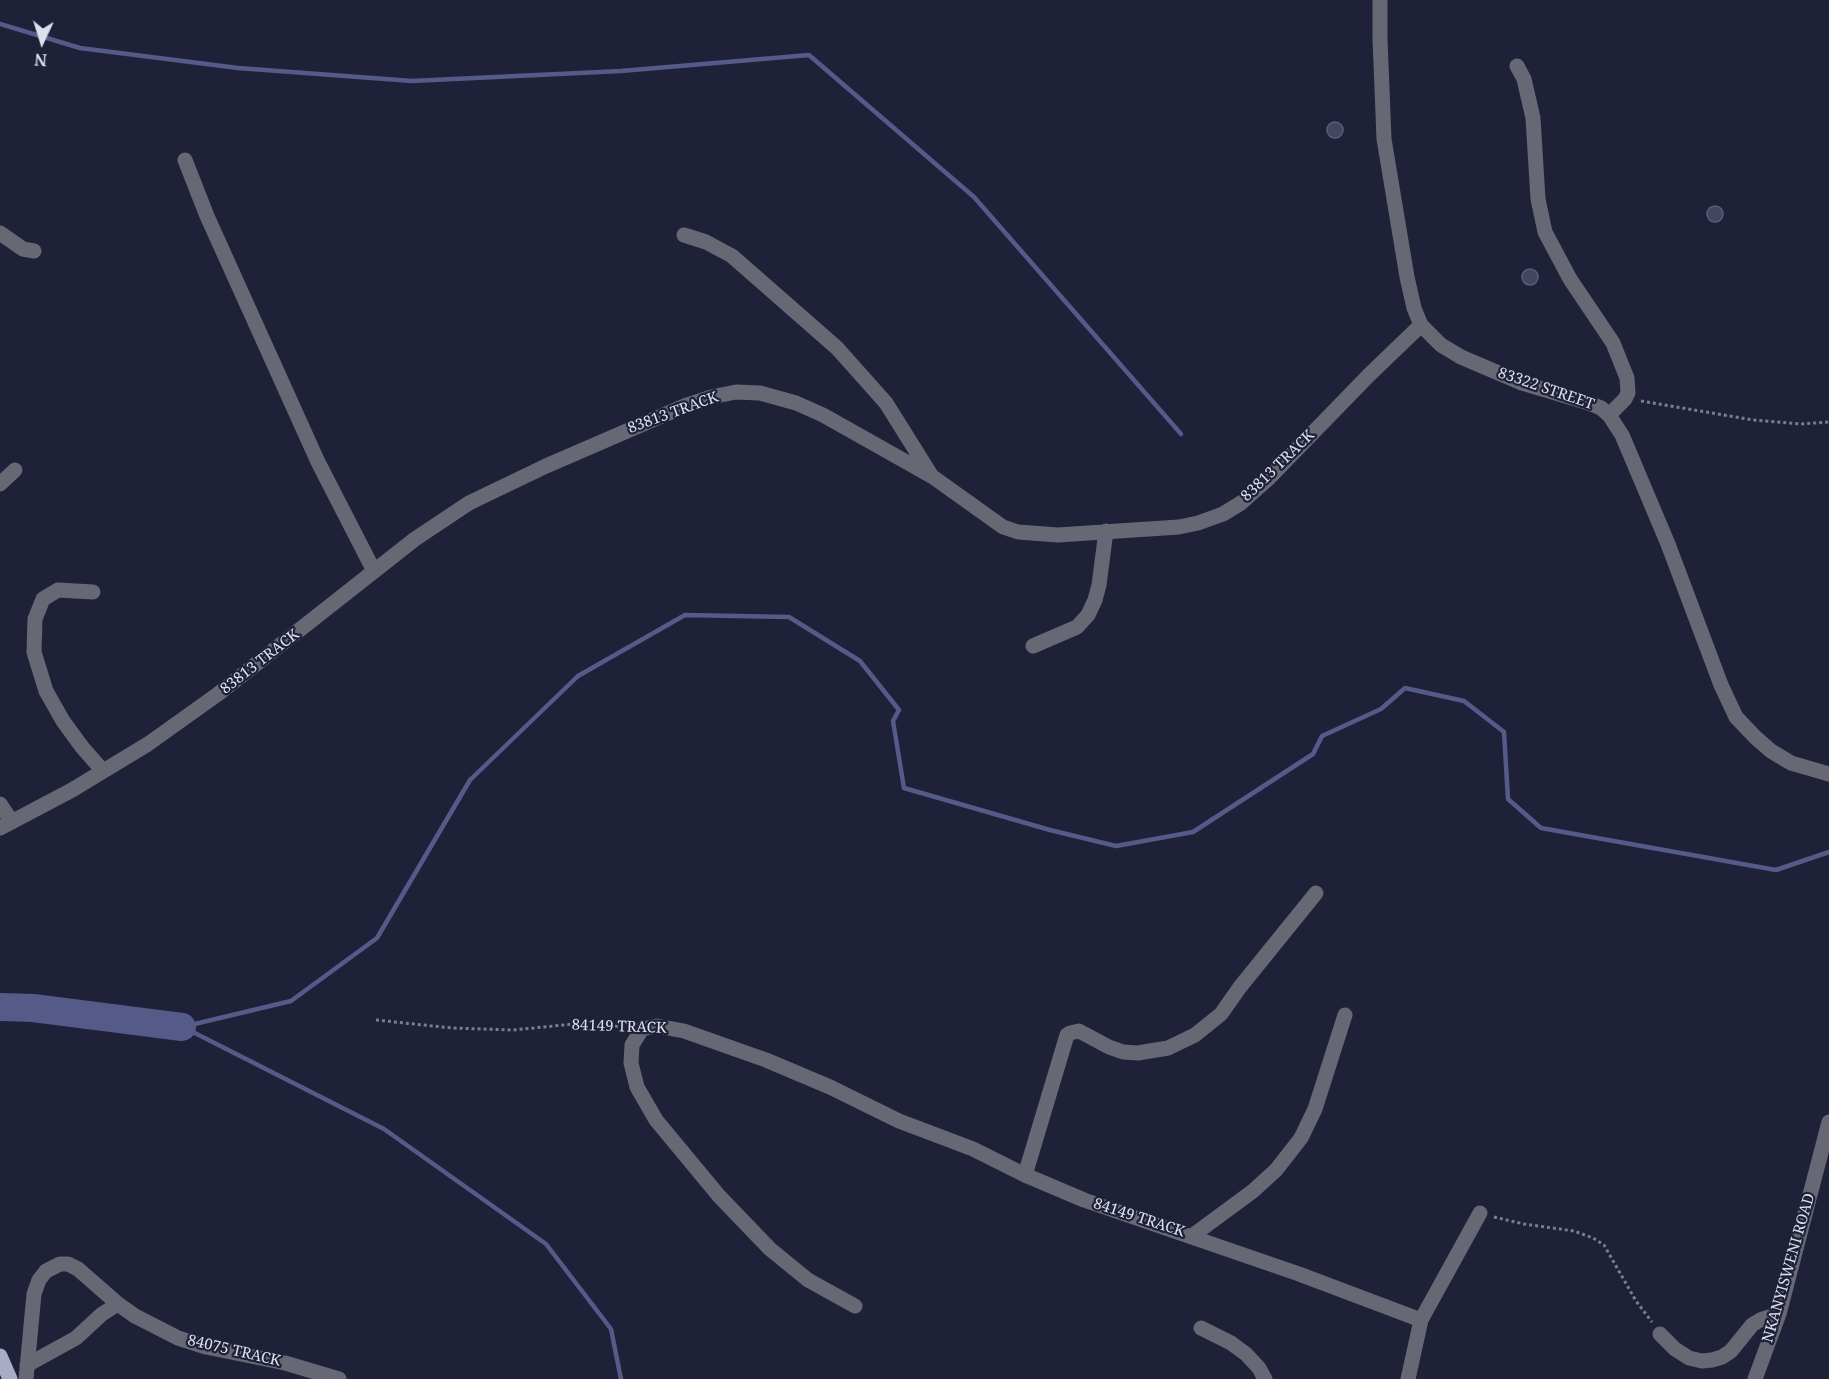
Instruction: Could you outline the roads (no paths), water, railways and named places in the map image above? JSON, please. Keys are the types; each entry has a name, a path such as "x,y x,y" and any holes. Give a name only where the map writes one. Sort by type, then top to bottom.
{"main road":[{"path":"0,1356 10,1379"}],"street":[{"name":"83322 STREET","path":"1380,0 1382,91 1389,172 1407,277 1414,308 1421,325 1441,345 1461,357 1522,383 1586,402 1601,408 1609,415 1622,435 1663,533 1721,685 1736,717 1771,751 1791,763 1829,774"},
{"path":"1517,66 1524,79 1533,118 1538,198 1545,232 1570,279 1597,318 1621,360 1629,385 1625,399 1609,415"},
{"path":"184,160 318,462 374,571"},
{"path":"0,233 23,249 34,251"},
{"path":"684,236 706,242 732,256 837,348 886,403 933,477"},
{"name":"83813 TRACK","path":"6,825 72,790 148,744 218,694 441,520 507,484 662,414 711,397 736,392 760,393 796,403 823,415 933,477 1003,527 1018,532 1058,535 1179,527 1223,514 1240,503 1268,479 1421,325"},
{"path":"0,484 15,470"},
{"path":"1033,646 1077,627 1088,615 1099,585 1106,531"},
{"path":"93,592 58,590 43,599 35,619 34,652 46,691 63,721 103,771"},
{"path":"0,804 6,825"},
{"path":"1025,1175 1066,1035 1079,1031 1109,1047 1138,1053 1168,1048 1195,1035 1221,1014 1316,893"},
{"path":"1192,1236 1253,1191 1275,1170 1301,1138 1315,1109 1345,1015"},
{"name":"84149 TRACK","path":"855,1306 808,1280 770,1249 719,1196 656,1120 637,1087 631,1063 632,1044 642,1029 657,1026 684,1031 766,1060 899,1121 973,1149 1025,1175 1084,1200 1192,1236 1421,1320"},
{"name":"NKANYISWENI ROAD","path":"1755,1379 1779,1314 1829,1122"},
{"path":"1408,1379 1421,1320 1479,1213"},
{"name":"84075 TRACK","path":"27,1372 34,1294 39,1280 46,1271 60,1264 72,1266 118,1304 154,1326 191,1342 272,1360 339,1379"},
{"path":"27,1372 76,1338 102,1314 118,1304"},
{"path":"1660,1334 1675,1349 1689,1358 1702,1361 1712,1360 1731,1351 1752,1325 1779,1314"},
{"path":"1201,1328 1231,1343 1246,1354 1259,1368 1265,1379"}],"waterway":[{"path":"0,24 80,48 238,68 412,81 621,71 809,55 974,197 1181,434"},
{"path":"182,1027 291,1001 377,938 470,780 578,676 685,615 789,617 860,661 899,710 893,721 904,788 1050,830 1116,846 1193,832 1313,754 1322,736 1381,709 1405,688 1464,701 1504,732 1508,799 1541,828 1776,870 1829,852"},
{"path":"0,1007 33,1008 182,1027"},
{"path":"183,1027 384,1129 546,1244 611,1329 621,1379"}]}
